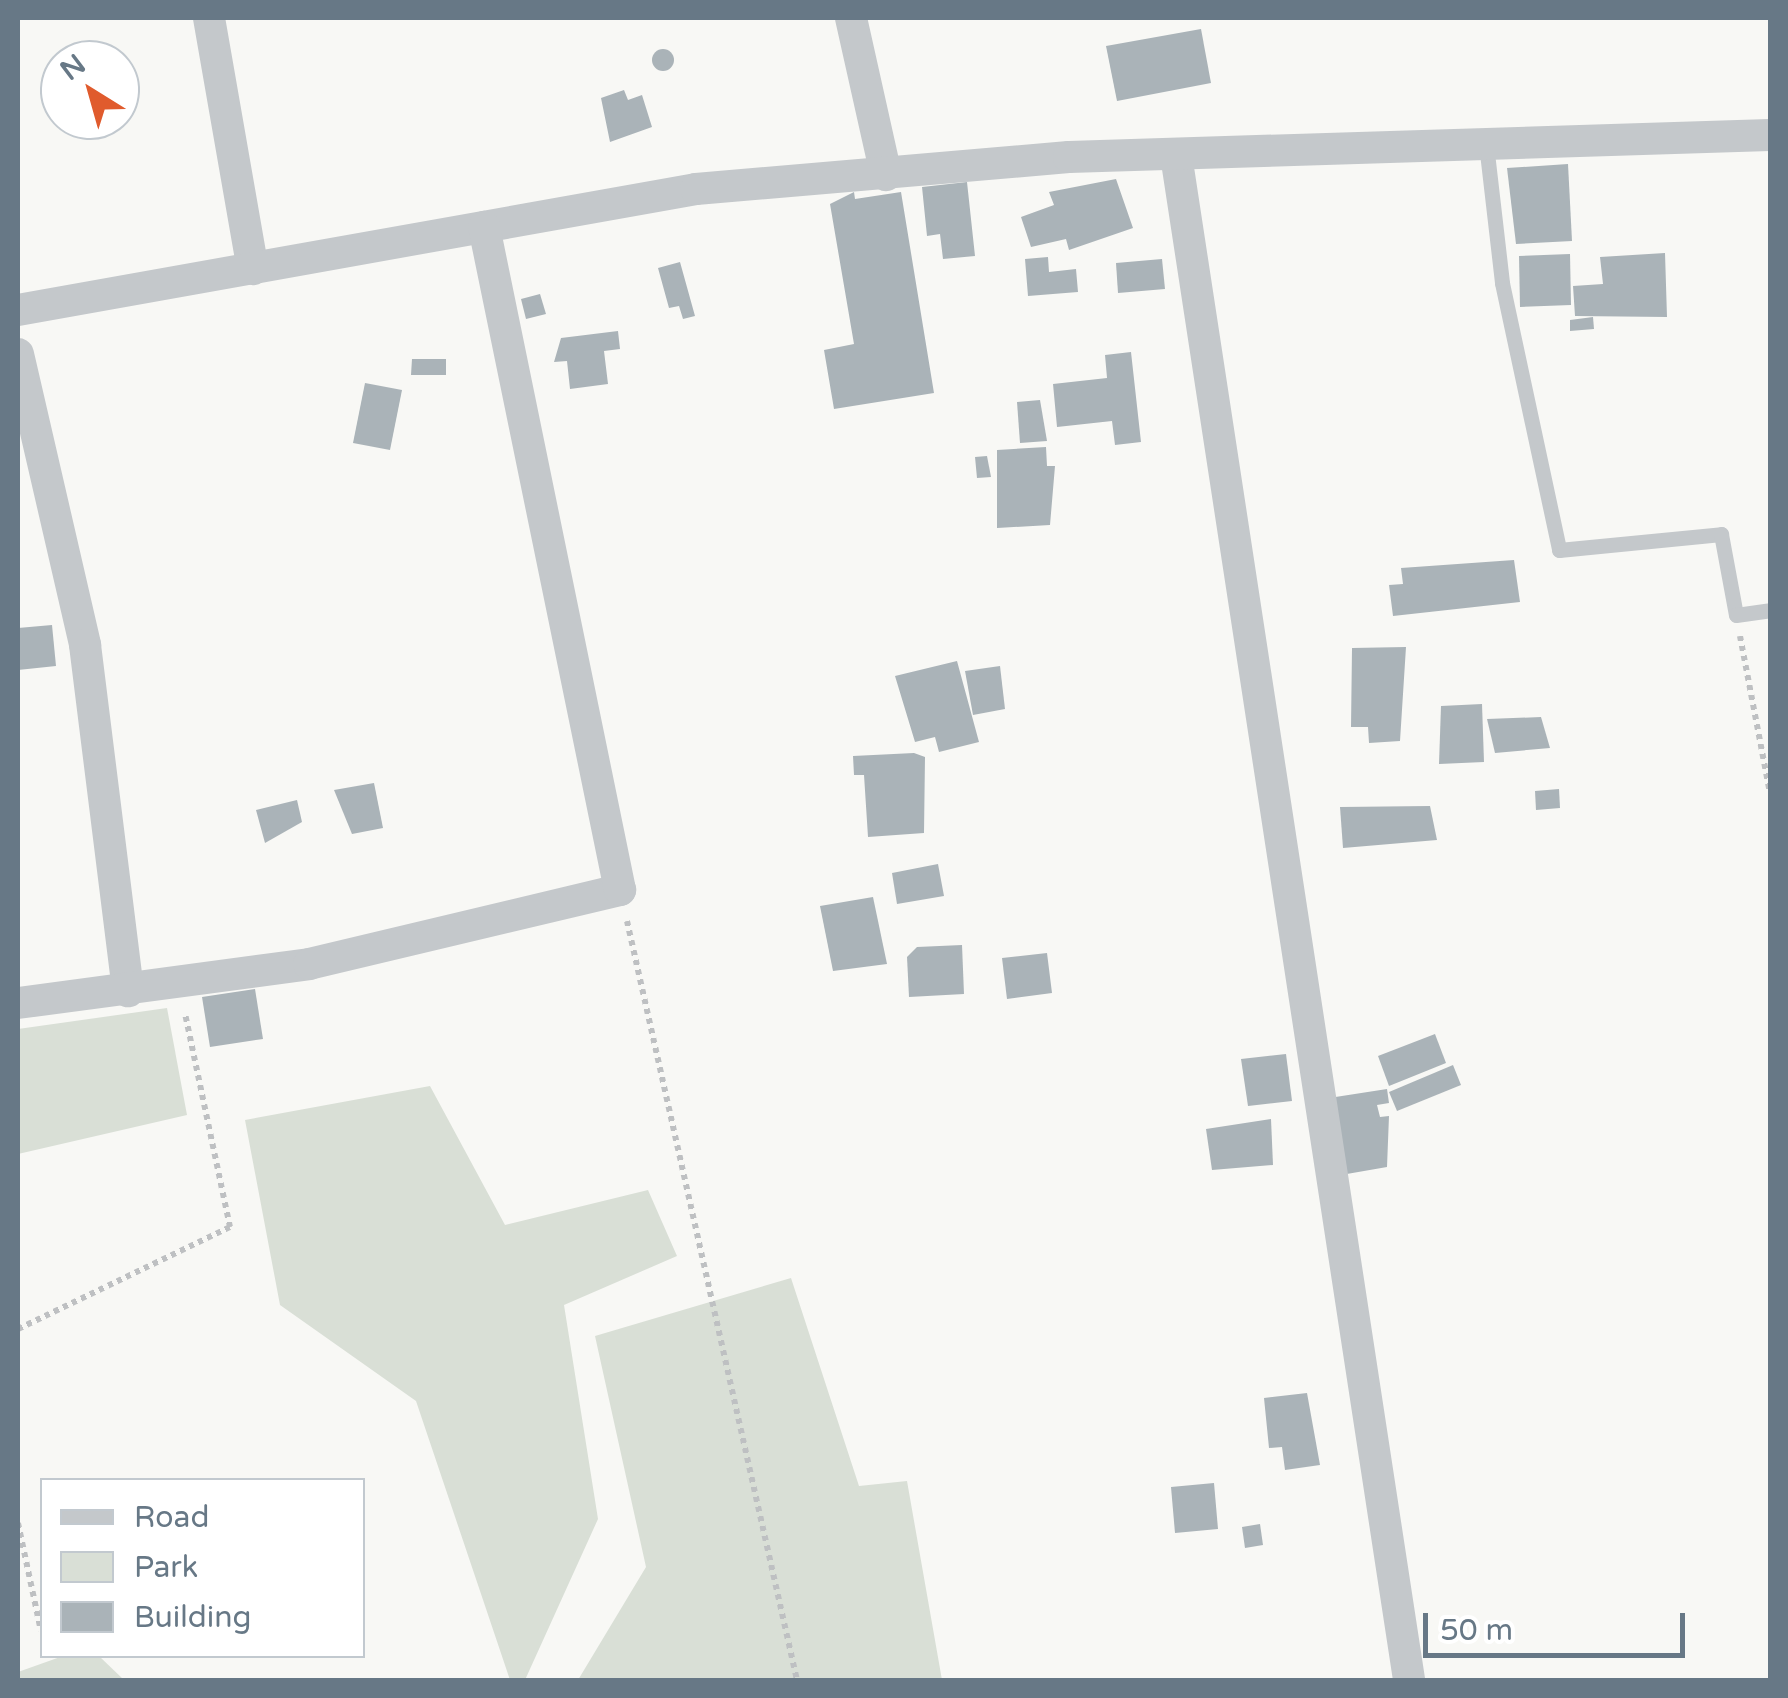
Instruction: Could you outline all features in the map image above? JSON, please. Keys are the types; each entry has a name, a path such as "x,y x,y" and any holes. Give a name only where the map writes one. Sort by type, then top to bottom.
{"street":[{"path":"210,18 253,269"},
{"path":"852,18 886,175"},
{"path":"18,310 696,189 1176,155 1770,135"},
{"path":"1176,155 1408,1680"},
{"path":"18,1003 179,983 418,941 620,890 484,228"},
{"path":"18,354 85,645 128,990"}],"lane":[{"path":"1486,144 1502,283 1559,550 1721,534 1736,615 1770,610"}],"path":[{"path":"1736,615 1770,792"},
{"path":"620,890 797,1680"},
{"path":"18,1329 230,1227 179,983"},
{"path":"18,1523 40,1626"}],"green space":[{"path":"167,1008 187,1115 18,1154 18,1029"},
{"path":"430,1086 505,1225 648,1190 677,1256 564,1305 598,1519 525,1680 510,1680 416,1401 280,1305 245,1120"},
{"path":"791,1278 859,1486 907,1481 942,1680 578,1680 646,1567 595,1336"},
{"path":"57,1658 101,1658 124,1680 18,1680 18,1672"}],"building":[{"path":"1201,29 1211,83 1117,101 1106,46"},
{"path":"663,49 671,52 671,68 663,71 655,68 652,60 655,52"},
{"path":"624,90 628,100 642,95 652,127 610,142 601,98"},
{"path":"1568,164 1572,241 1516,244 1507,168"},
{"path":"1116,179 1133,228 1069,250 1066,239 1031,247 1021,217 1054,205 1049,192"},
{"path":"967,182 975,256 943,259 940,234 927,236 922,187"},
{"path":"854,192 855,199 901,192 934,393 834,409 824,350 854,344 830,204"},
{"path":"1665,253 1667,317 1575,316 1573,286 1603,284 1600,257"},
{"path":"1570,254 1571,305 1520,307 1519,256"},
{"path":"1048,257 1049,272 1076,269 1078,292 1028,296 1025,259"},
{"path":"1162,259 1165,289 1118,293 1116,263"},
{"path":"680,262 695,316 683,319 679,306 669,308 658,268"},
{"path":"540,294 546,314 526,319 521,299"},
{"path":"1593,317 1594,329 1570,331 1570,320"},
{"path":"618,331 620,349 604,351 608,384 570,389 567,361 554,362 561,338"},
{"path":"1131,352 1141,442 1115,445 1112,421 1057,427 1053,384 1107,378 1105,355"},
{"path":"412,359 446,359 446,375 411,375"},
{"path":"365,383 402,390 390,450 353,443"},
{"path":"1040,400 1047,441 1020,443 1017,402"},
{"path":"1046,447 1047,466 1055,466 1050,525 997,528 997,450"},
{"path":"987,456 991,477 977,478 975,457"},
{"path":"1514,560 1520,602 1393,616 1389,585 1403,584 1401,568"},
{"path":"52,625 56,666 18,670 18,628"},
{"path":"1406,647 1400,741 1369,743 1368,727 1351,727 1352,648"},
{"path":"957,661 979,742 939,752 935,737 915,742 895,676"},
{"path":"1000,666 1005,709 973,715 965,671"},
{"path":"1482,704 1484,762 1439,764 1441,706"},
{"path":"1541,717 1550,748 1495,753 1487,719"},
{"path":"914,753 925,757 924,833 868,837 864,775 854,775 853,756"},
{"path":"374,783 383,828 352,834 334,790"},
{"path":"1559,789 1560,808 1536,810 1535,791"},
{"path":"297,800 302,822 265,843 256,810"},
{"path":"1430,806 1437,840 1343,848 1340,807"},
{"path":"938,864 944,896 897,904 892,873"},
{"path":"873,897 887,964 833,971 820,906"},
{"path":"962,945 964,994 909,997 907,957 917,947"},
{"path":"1047,953 1052,993 1007,999 1002,958"},
{"path":"255,989 263,1039 210,1047 202,997"},
{"path":"1435,1034 1446,1063 1389,1086 1378,1056"},
{"path":"1286,1054 1292,1101 1248,1106 1241,1059"},
{"path":"1453,1065 1461,1085 1397,1111 1389,1092"},
{"path":"1387,1089 1389,1103 1377,1105 1380,1117 1389,1116 1387,1167 1341,1175 1329,1098"},
{"path":"1271,1119 1273,1165 1212,1170 1206,1129"},
{"path":"1307,1393 1320,1465 1285,1470 1282,1447 1269,1448 1264,1398"},
{"path":"1214,1483 1218,1529 1175,1533 1171,1487"},
{"path":"1260,1524 1263,1545 1245,1548 1242,1527"}]}
